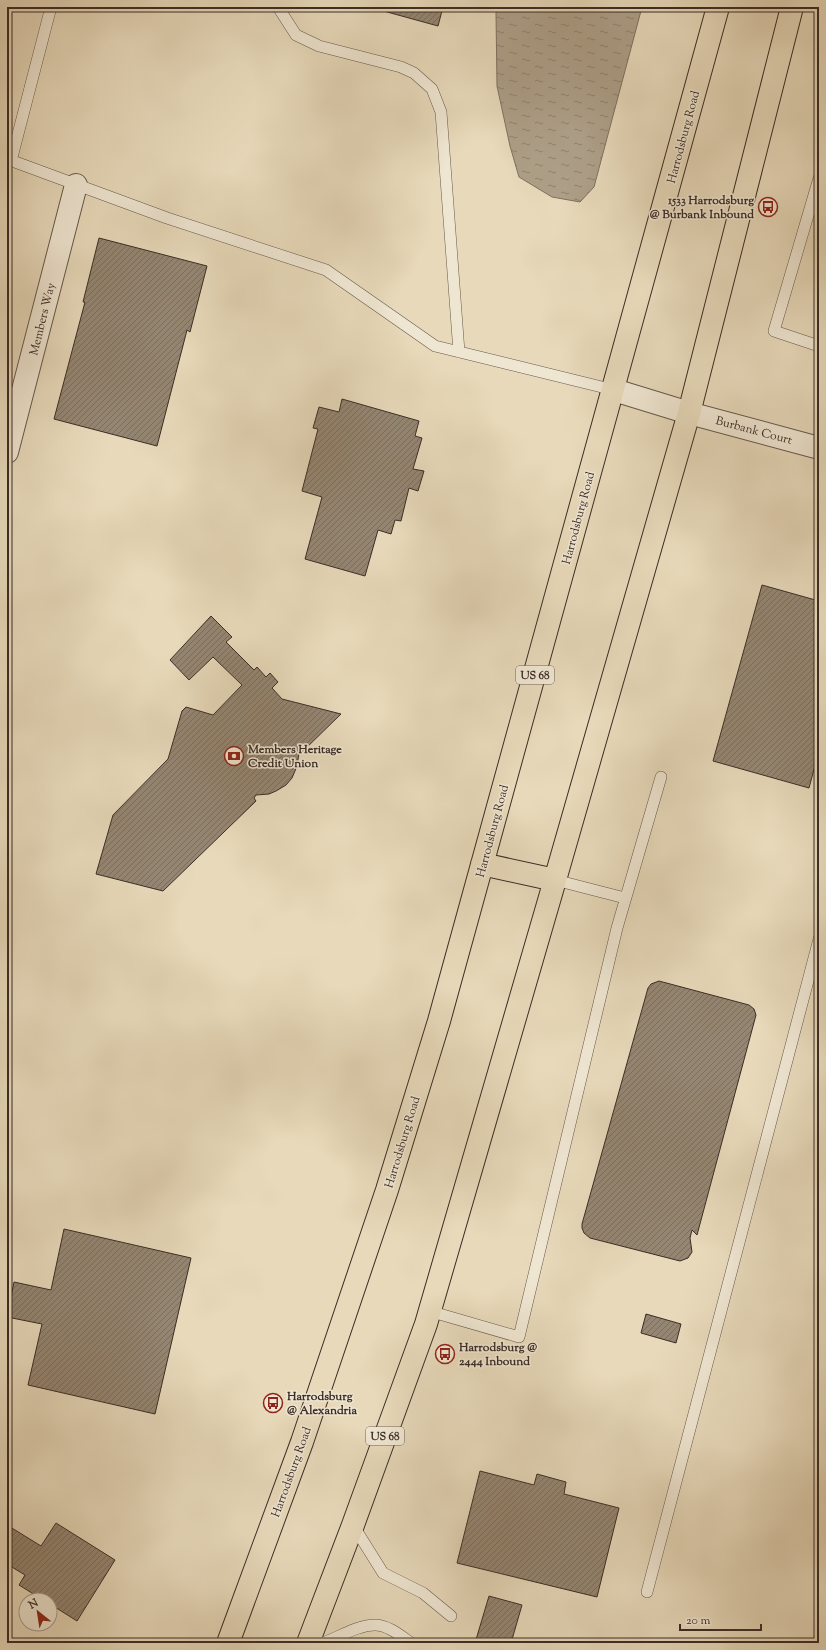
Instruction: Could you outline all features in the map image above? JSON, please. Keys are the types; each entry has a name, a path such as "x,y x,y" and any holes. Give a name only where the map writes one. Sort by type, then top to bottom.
{"main road":[{"name":"Harrodsburg Road","path":"228,1643 302,1442 387,1190 439,1021 614,390 718,7"},
{"name":"US 68","path":"308,1643 353,1525 429,1311 689,413 792,7"},
{"path":"482,864 555,880"}],"street":[{"name":"Members Way","path":"7,452 28,376 76,185"},
{"name":"Burbank Court","path":"614,390 689,413 819,448"}],"lane":[{"path":"51,7 9,160 167,218 326,270 435,346 614,390"},
{"path":"278,7 296,35 318,46 401,67 414,74 432,89 441,112 459,352"},
{"path":"819,178 774,331 819,346"},
{"path":"429,1311 519,1337 625,898 661,777"},
{"path":"555,880 625,898"},
{"path":"647,1592 819,939"},
{"path":"353,1525 383,1573 423,1593 451,1616"},
{"path":"323,1643 362,1627 376,1625 395,1632 410,1643"}],"water":[{"path":"498,7 642,7 594,187 580,202 552,197 519,177 510,146 497,86 496,13"}],"building":[{"path":"369,7 443,7 438,26"},
{"path":"99,238 207,266 190,332 187,330 157,446 54,419 85,302 83,302"},
{"path":"342,399 419,421 415,436 422,438 413,469 424,471 418,491 409,488 401,521 395,520 391,534 378,530 365,576 305,559 322,497 302,491 318,429 313,428 319,407 339,412"},
{"path":"762,585 819,601 819,751 809,788 713,761"},
{"name":"Members Heritage Credit Union","path":"211,616 232,637 226,642 254,670 257,667 266,677 270,673 278,682 272,688 282,699 341,714 302,752 299,753 297,766 292,778 286,785 269,794 256,795 254,798 256,801 163,891 96,874 113,815 168,759 182,711 186,707 213,715 242,685 213,657 189,680 170,660"},
{"path":"659,981 749,1005 754,1009 756,1015 697,1235 692,1230 690,1238 692,1252 688,1258 680,1261 590,1238 584,1233 582,1228 648,988 651,984"},
{"path":"64,1229 191,1258 155,1414 28,1385 42,1324 7,1317 14,1282 51,1290"},
{"path":"646,1314 681,1324 676,1343 641,1333"},
{"path":"480,1471 534,1485 537,1474 566,1482 564,1494 619,1508 597,1597 457,1563"},
{"path":"56,1523 115,1560 77,1621 58,1609 58,1592 30,1592 19,1585 25,1575 7,1564 7,1525 41,1546"},
{"path":"489,1596 522,1605 511,1643 475,1643"}],"place":[{"name":"1533 Harrodsburg @ Burbank Inbound","path":"768,207"},
{"name":"Members Heritage Credit Union","path":"234,756"},
{"name":"Harrodsburg @ 2444 Inbound","path":"445,1354"},
{"name":"Harrodsburg @ Alexandria","path":"273,1403"}]}
